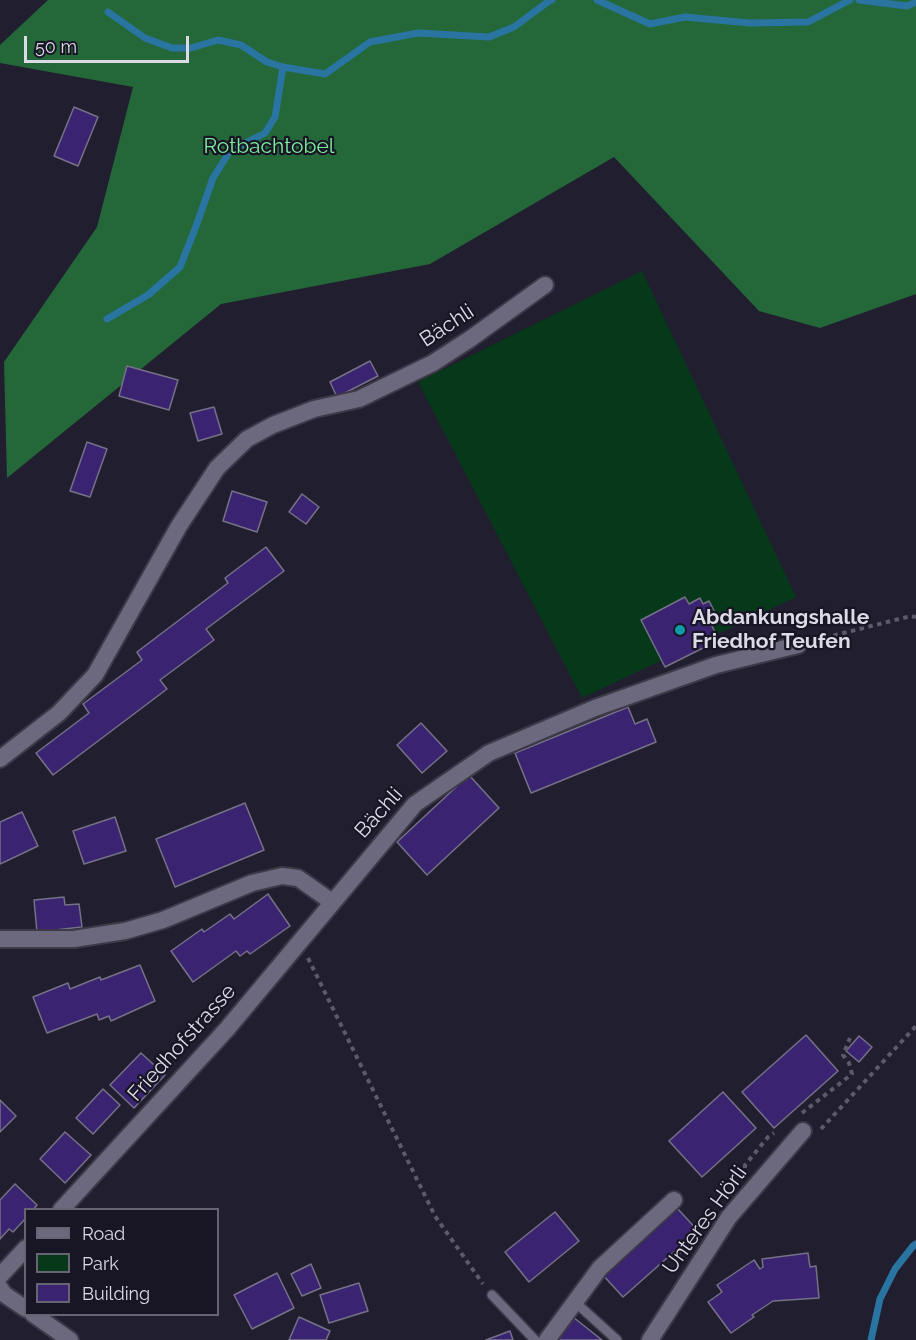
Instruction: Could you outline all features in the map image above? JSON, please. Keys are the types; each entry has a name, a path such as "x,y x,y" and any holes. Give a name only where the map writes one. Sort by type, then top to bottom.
{"street":[{"name":"Bächli","path":"0,759 59,714 94,675 179,526 217,468 247,439 273,424 314,409 359,399 433,363 545,285"},
{"name":"Bächli","path":"332,902 415,804 489,753 595,708 716,665 798,645"},
{"path":"0,939 74,939 125,931 162,921 252,883 282,876 298,878 332,902"},
{"name":"Friedhofstrasse","path":"62,1208 227,1029 332,902"},
{"name":"Unteres Hörli","path":"650,1340 729,1217 803,1131"},
{"path":"547,1340 600,1268 674,1200"},
{"path":"0,1276 24,1250"},
{"path":"0,1288 4,1294 24,1308"},
{"path":"36,1316 70,1340"}],"lane":[{"path":"492,1295 535,1340"},
{"path":"575,1302 617,1340"}],"path":[{"path":"798,645 911,616 916,617"},
{"path":"300,942 435,1216 492,1295"}],"green space":[{"name":"Rotbachtobel","path":"48,0 916,0 916,294 820,328 759,311 614,157 430,264 221,304 7,478 4,362 97,227 133,87 0,63 0,45"},
{"path":"642,271 796,597 582,698 418,382"}],"building":[{"path":"74,107 98,117 78,166 54,156"},
{"path":"370,361 378,376 337,397 330,382"},
{"path":"127,366 178,380 169,410 119,396"},
{"path":"214,407 222,434 198,441 190,413"},
{"path":"87,442 107,449 90,497 70,491"},
{"path":"232,491 267,502 257,532 223,521"},
{"path":"302,494 319,507 306,524 289,512"},
{"path":"266,547 284,571 206,629 214,640 160,680 167,689 53,775 36,753 89,713 83,704 142,660 137,652 228,583 225,578"},
{"name":"Abdankungshalle Friedhof Teufen","path":"685,597 689,604 700,598 703,604 709,601 720,622 712,626 716,634 702,641 705,647 665,667 641,620"},
{"path":"628,707 635,724 647,719 656,742 531,793 515,753"},
{"path":"421,723 447,751 422,773 397,745"},
{"path":"469,775 499,808 427,875 397,842"},
{"path":"245,803 264,850 175,887 156,839"},
{"path":"22,812 38,846 0,864 0,822"},
{"path":"115,817 126,851 84,864 73,831"},
{"path":"268,894 290,926 250,954 247,951 240,956 236,951 193,982 171,951 202,929 204,932 230,914 234,919"},
{"path":"64,897 65,905 79,904 82,927 37,932 34,900"},
{"path":"140,965 155,1001 111,1021 109,1016 99,1020 97,1014 47,1033 33,997 68,983 70,989"},
{"path":"806,1035 838,1071 774,1128 742,1092"},
{"path":"859,1036 872,1047 859,1062 846,1051"},
{"path":"141,1053 165,1075 134,1108 110,1085"},
{"path":"103,1089 120,1105 93,1134 76,1118"},
{"path":"723,1092 756,1128 702,1177 669,1141"},
{"path":"0,1100 16,1116 0,1132"},
{"path":"65,1132 91,1155 65,1183 40,1159"},
{"path":"15,1184 37,1205 35,1208 24,1208 24,1220 13,1232 9,1229 0,1239 0,1200"},
{"path":"676,1207 701,1234 678,1255 675,1251 623,1297 601,1273"},
{"path":"555,1212 579,1241 529,1282 505,1252"},
{"path":"808,1253 810,1267 816,1266 819,1298 773,1301 731,1333 708,1302 722,1292 717,1285 754,1260 760,1269 763,1267 762,1259"},
{"path":"311,1264 321,1288 302,1296 291,1274"},
{"path":"277,1273 294,1308 252,1329 234,1295"},
{"path":"359,1283 368,1311 329,1323 320,1295"},
{"path":"299,1317 330,1331 326,1340 289,1340"},
{"path":"573,1317 602,1340 554,1340"},
{"path":"510,1331 513,1340 486,1340"}],"waterway":[{"path":"107,319 148,295 180,267 213,178 230,151 265,133 275,117 283,67 325,74 370,42 418,33 489,37 514,27 552,0"},
{"path":"597,0 650,24 685,17 750,23 808,22 850,0"},
{"path":"859,0 907,6 916,2"},
{"path":"108,12 145,38 172,48 191,48 218,40 241,45 267,62 283,67"},
{"path":"871,1340 880,1299 895,1269 916,1244"}],"place":[{"name":"Abdankungshalle Friedhof Teufen","path":"680,630"}]}
